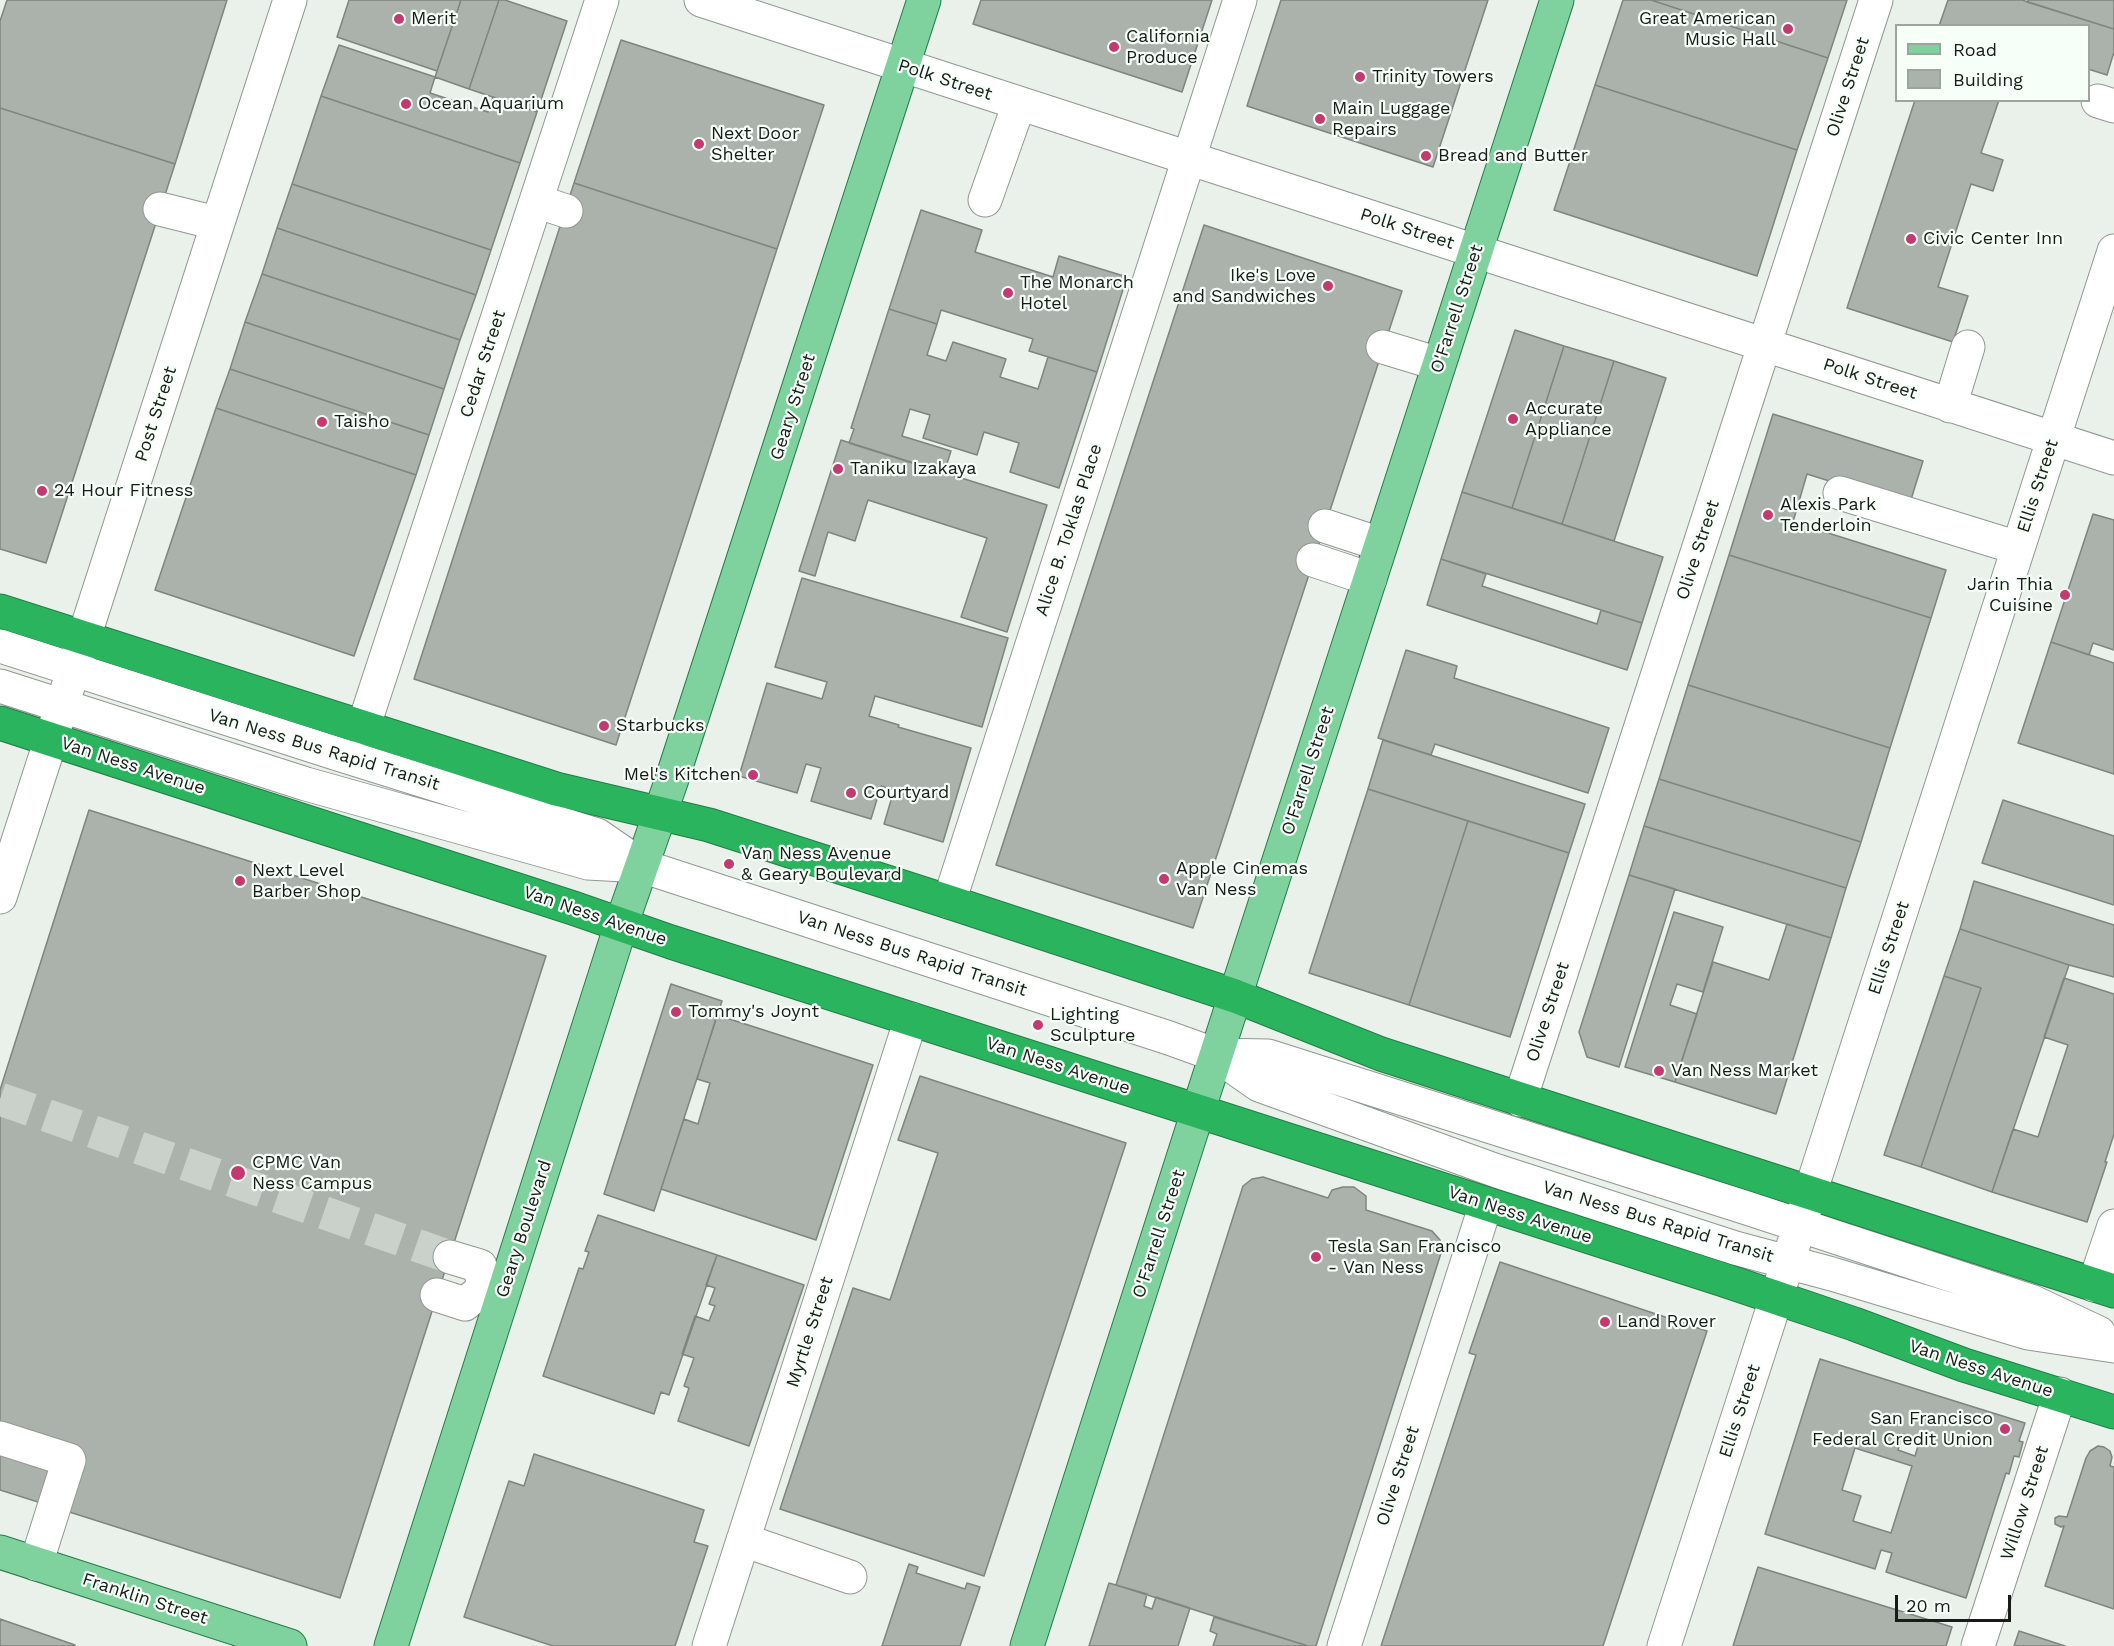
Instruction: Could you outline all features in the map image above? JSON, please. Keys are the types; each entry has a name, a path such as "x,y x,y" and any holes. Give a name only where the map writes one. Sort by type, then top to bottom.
{"highway":[{"path":"0,611 556,789 709,825 949,902 1235,996 1381,1054 2104,1288"},
{"name":"Van Ness Avenue","path":"0,723 1776,1298 1964,1365 2114,1412"}],"main road":[{"name":"Geary Street","path":"660,813 924,0"},
{"name":"O'Farrell Street","path":"1028,1646 1380,544 1557,0"},
{"name":"Geary Boulevard","path":"391,1646 493,1291 660,813"},
{"name":"Franklin Street","path":"0,1552 290,1646"}],"street":[{"name":"Post Street","path":"0,897 216,223 290,0"},
{"name":"Cedar Street","path":"363,728 551,206 602,0"},
{"name":"Polk Street","path":"701,0 2114,458"},
{"path":"1189,159 1240,0"},
{"name":"Olive Street","path":"1520,1100 1876,0"},
{"path":"986,200 1019,104"},
{"name":"Alice B. Toklas Place","path":"949,902 1189,159"},
{"path":"160,209 216,223"},
{"name":"Ellis Street","path":"1664,1646 2114,251"},
{"path":"1383,347 1439,364"},
{"path":"1950,406 1968,347"},
{"path":"1839,493 2018,548"},
{"path":"1325,526 1380,544"},
{"path":"1313,560 1370,579"},
{"name":"Van Ness Bus Rapid Transit","path":"0,646 597,835 642,866"},
{"name":"Van Ness Bus Rapid Transit","path":"0,686 306,784 588,863 642,866 1133,1026 1216,1056 1259,1085 1497,1171 1735,1248 2028,1332 2114,1346"},
{"name":"Myrtle Street","path":"709,1646 911,1019"},
{"name":"Van Ness Bus Rapid Transit","path":"1216,1056 1268,1056 2033,1302 2114,1340"},
{"name":"Olive Street","path":"1344,1646 1486,1204"},
{"path":"2104,1288 2114,1226"},
{"path":"437,1295 465,1304 493,1291 480,1266 450,1257"},
{"name":"Willow Street","path":"1978,1646 2060,1394"},
{"path":"0,1438 69,1460 36,1564"},
{"path":"743,1540 850,1577"}],"building":[{"path":"7,0 227,0 175,164 0,108 0,21"},
{"name":"Merit","path":"349,0 461,0 437,71 337,37"},
{"path":"461,0 499,0 469,89 435,77"},
{"path":"499,0 567,21 537,112 469,89"},
{"path":"981,0 1212,0 1182,92 973,24"},
{"name":"Trinity Towers","path":"1281,0 1488,0 1433,167 1247,106"},
{"path":"1623,0 1651,0 1828,58 1797,150 1595,85"},
{"name":"Great American Music Hall","path":"1651,0 1847,0 1828,58"},
{"path":"1948,0 2022,0 2114,29 2114,52 2107,75 2090,70 2090,24 1940,24"},
{"path":"2028,0 2114,0 2114,29 2027,2"},
{"name":"Next Door Shelter","path":"621,40 824,105 777,249 574,183"},
{"name":"Ocean Aquarium","path":"339,45 435,77 430,93 488,112 493,97 537,112 520,163 321,96"},
{"path":"1595,85 1797,150 1757,276 1554,210"},
{"path":"321,96 520,163 491,250 292,184"},
{"name":"Civic Center Inn","path":"1914,102 1998,102 1981,153 2003,160 1993,191 1971,184 1938,287 1968,296 1953,342 1847,308"},
{"path":"0,108 175,164 46,563 0,549"},
{"path":"574,183 777,249 616,745 414,679"},
{"path":"292,184 491,250 476,295 277,228"},
{"name":"The Monarch Hotel","path":"921,210 982,230 975,252 1053,277 1059,256 1127,277 1097,372 1029,351 1033,339 941,310 937,324 889,309"},
{"path":"1204,225 1402,291 1193,928 996,865"},
{"path":"277,228 476,295 460,340 262,274"},
{"path":"262,274 460,340 444,389 245,322"},
{"path":"889,309 937,324 927,355 946,361 953,342 1006,359 1000,377 1038,389 1048,357 1097,372 1059,488 1010,472 1019,443 984,432 977,455 923,438 930,415 910,409 902,436 951,451 944,473 849,443 854,429 851,428"},
{"path":"245,322 444,389 429,435 230,369"},
{"name":"Accurate Appliance","path":"1515,330 1564,346 1512,508 1462,492"},
{"path":"1564,346 1614,361 1562,524 1512,508"},
{"path":"1614,361 1666,378 1614,541 1562,524"},
{"name":"Taisho","path":"230,369 429,435 416,475 216,408"},
{"path":"216,408 416,475 354,656 155,590"},
{"name":"Alexis Park Tenderloin","path":"1773,414 1923,461 1909,506 1807,474 1793,522 1946,570 1931,618 1729,555"},
{"path":"841,440 1047,505 1007,632 961,617 987,538 868,500 855,541 828,532 815,576 799,571"},
{"path":"1462,492 1663,557 1642,623 1441,559"},
{"path":"2093,514 2114,520 2114,650 2093,643 2089,655 2051,642"},
{"path":"1729,555 1931,618 1890,748 1688,685"},
{"path":"1441,559 1486,574 1482,586 1597,624 1601,610 1642,623 1627,670 1427,605"},
{"path":"802,578 1008,638 982,727 875,696 869,716 899,725 898,727 971,748 943,842 884,824 894,790 881,786 871,819 811,801 821,768 806,764 797,793 739,776 767,683 822,699 827,682 775,667"},
{"path":"2051,642 2114,663 2114,774 2018,743"},
{"path":"1406,650 1457,666 1454,678 1609,728 1588,793 1435,744 1431,755 1378,738"},
{"path":"1688,685 1890,748 1861,842 1659,779"},
{"path":"1383,740 1585,804 1569,853 1368,789"},
{"path":"1659,779 1861,842 1846,888 1644,826"},
{"path":"1368,789 1468,821 1409,1005 1309,973"},
{"path":"2003,800 2114,836 2114,905 1982,863"},
{"name":"CPMC Van Ness Campus","path":"89,810 546,956 340,1598 0,1490 0,1090"},
{"path":"1468,821 1569,853 1510,1037 1409,1005"},
{"path":"1644,826 1846,888 1831,938 1629,875"},
{"path":"1629,875 1675,889 1619,1067 1587,1057 1579,1032"},
{"path":"1974,881 2114,925 2114,977 2069,965 1960,929"},
{"path":"1674,912 1723,927 1703,992 1677,984 1670,1005 1697,1014 1675,1082 1625,1067"},
{"path":"1787,924 1831,938 1776,1114 1675,1082 1713,962 1769,980"},
{"path":"1960,929 2069,965 1992,1192 1921,1167 1981,988 1944,976"},
{"path":"1944,976 1981,988 1921,1167 1884,1155"},
{"path":"2064,978 2114,994 2114,1134 2087,1222 1992,1192 2013,1129 2038,1137 2068,1045 2044,1037"},
{"path":"671,984 722,1001 654,1211 604,1194"},
{"path":"717,1015 873,1065 816,1240 661,1189 684,1119 698,1124 710,1083 697,1079"},
{"path":"920,1076 1126,1143 984,1576 780,1509 853,1288 890,1300 938,1153 898,1140"},
{"path":"1263,1177 1328,1198 1332,1190 1354,1187 1366,1196 1366,1210 1432,1231 1440,1240 1442,1250 1316,1646 1308,1646 1116,1585 1243,1186 1252,1179"},
{"path":"598,1215 717,1255 669,1395 661,1392 654,1414 543,1376 579,1268 583,1269 589,1252 585,1251"},
{"path":"717,1255 804,1285 749,1446 678,1421 689,1388 684,1386 694,1358 682,1354 695,1316 709,1321 715,1306 709,1304 715,1288 706,1285"},
{"path":"1500,1262 1707,1331 1603,1646 1381,1646 1476,1355 1469,1353"},
{"path":"1820,1359 2025,1423 2019,1441 2023,1442 2019,1457 2014,1456 2009,1474 2006,1473 1966,1598 1886,1572 1892,1553 1881,1550 1875,1569 1765,1534","holes":["1903,1434 1920,1439 1915,1456 1898,1450","1855,1448 1912,1466 1891,1533 1853,1521 1861,1496 1842,1490"]},
{"path":"2098,1446 2110,1451 2112,1457 2110,1466 2114,1467 2114,1609 2045,1586 2064,1526 2055,1524 2055,1518 2067,1517 2086,1458 2090,1451"},
{"path":"534,1454 704,1510 694,1542 708,1546 675,1646 553,1646 464,1617 509,1481 524,1486"},
{"path":"909,1564 918,1567 916,1573 965,1589 967,1583 980,1587 960,1646 882,1646"},
{"path":"1758,1567 1952,1627 1946,1646 1733,1646"},
{"path":"1109,1583 1147,1594 1144,1606 1152,1609 1156,1597 1190,1608 1178,1646 1089,1646"},
{"path":"1214,1617 1308,1646 1213,1646 1217,1634 1210,1631"},
{"path":"0,1619 75,1645 75,1646 0,1646"},
{"path":"2019,1631 2065,1646 2014,1646"}],"tunnel":[{"path":"0,1099 450,1257"}],"place":[{"name":"Merit","path":"399,19"},
{"name":"Great American Music Hall","path":"1788,29"},
{"name":"California Produce","path":"1114,47"},
{"name":"Trinity Towers","path":"1360,77"},
{"name":"Ocean Aquarium","path":"406,104"},
{"name":"Main Luggage Repairs","path":"1320,119"},
{"name":"Next Door Shelter","path":"699,144"},
{"name":"Bread and Butter","path":"1426,156"},
{"name":"Civic Center Inn","path":"1911,239"},
{"name":"Ike's Love and Sandwiches","path":"1328,286"},
{"name":"The Monarch Hotel","path":"1008,293"},
{"name":"Accurate Appliance","path":"1513,419"},
{"name":"Taisho","path":"322,422"},
{"name":"Taniku Izakaya","path":"838,469"},
{"name":"24 Hour Fitness","path":"42,491"},
{"name":"Alexis Park Tenderloin","path":"1768,515"},
{"name":"Jarin Thia Cuisine","path":"2065,595"},
{"name":"Starbucks","path":"604,726"},
{"name":"Mel's Kitchen","path":"753,775"},
{"name":"Courtyard","path":"851,793"},
{"name":"Van Ness Avenue & Geary Boulevard","path":"729,864"},
{"name":"Apple Cinemas Van Ness","path":"1164,879"},
{"name":"Next Level Barber Shop","path":"240,881"},
{"name":"Tommy's Joynt","path":"676,1012"},
{"name":"Lighting Sculpture","path":"1038,1025"},
{"name":"Van Ness Market","path":"1659,1071"},
{"name":"CPMC Van Ness Campus","path":"238,1173"},
{"name":"Tesla San Francisco - Van Ness","path":"1316,1257"},
{"name":"Land Rover","path":"1605,1322"},
{"name":"San Francisco Federal Credit Union","path":"2005,1429"}]}
